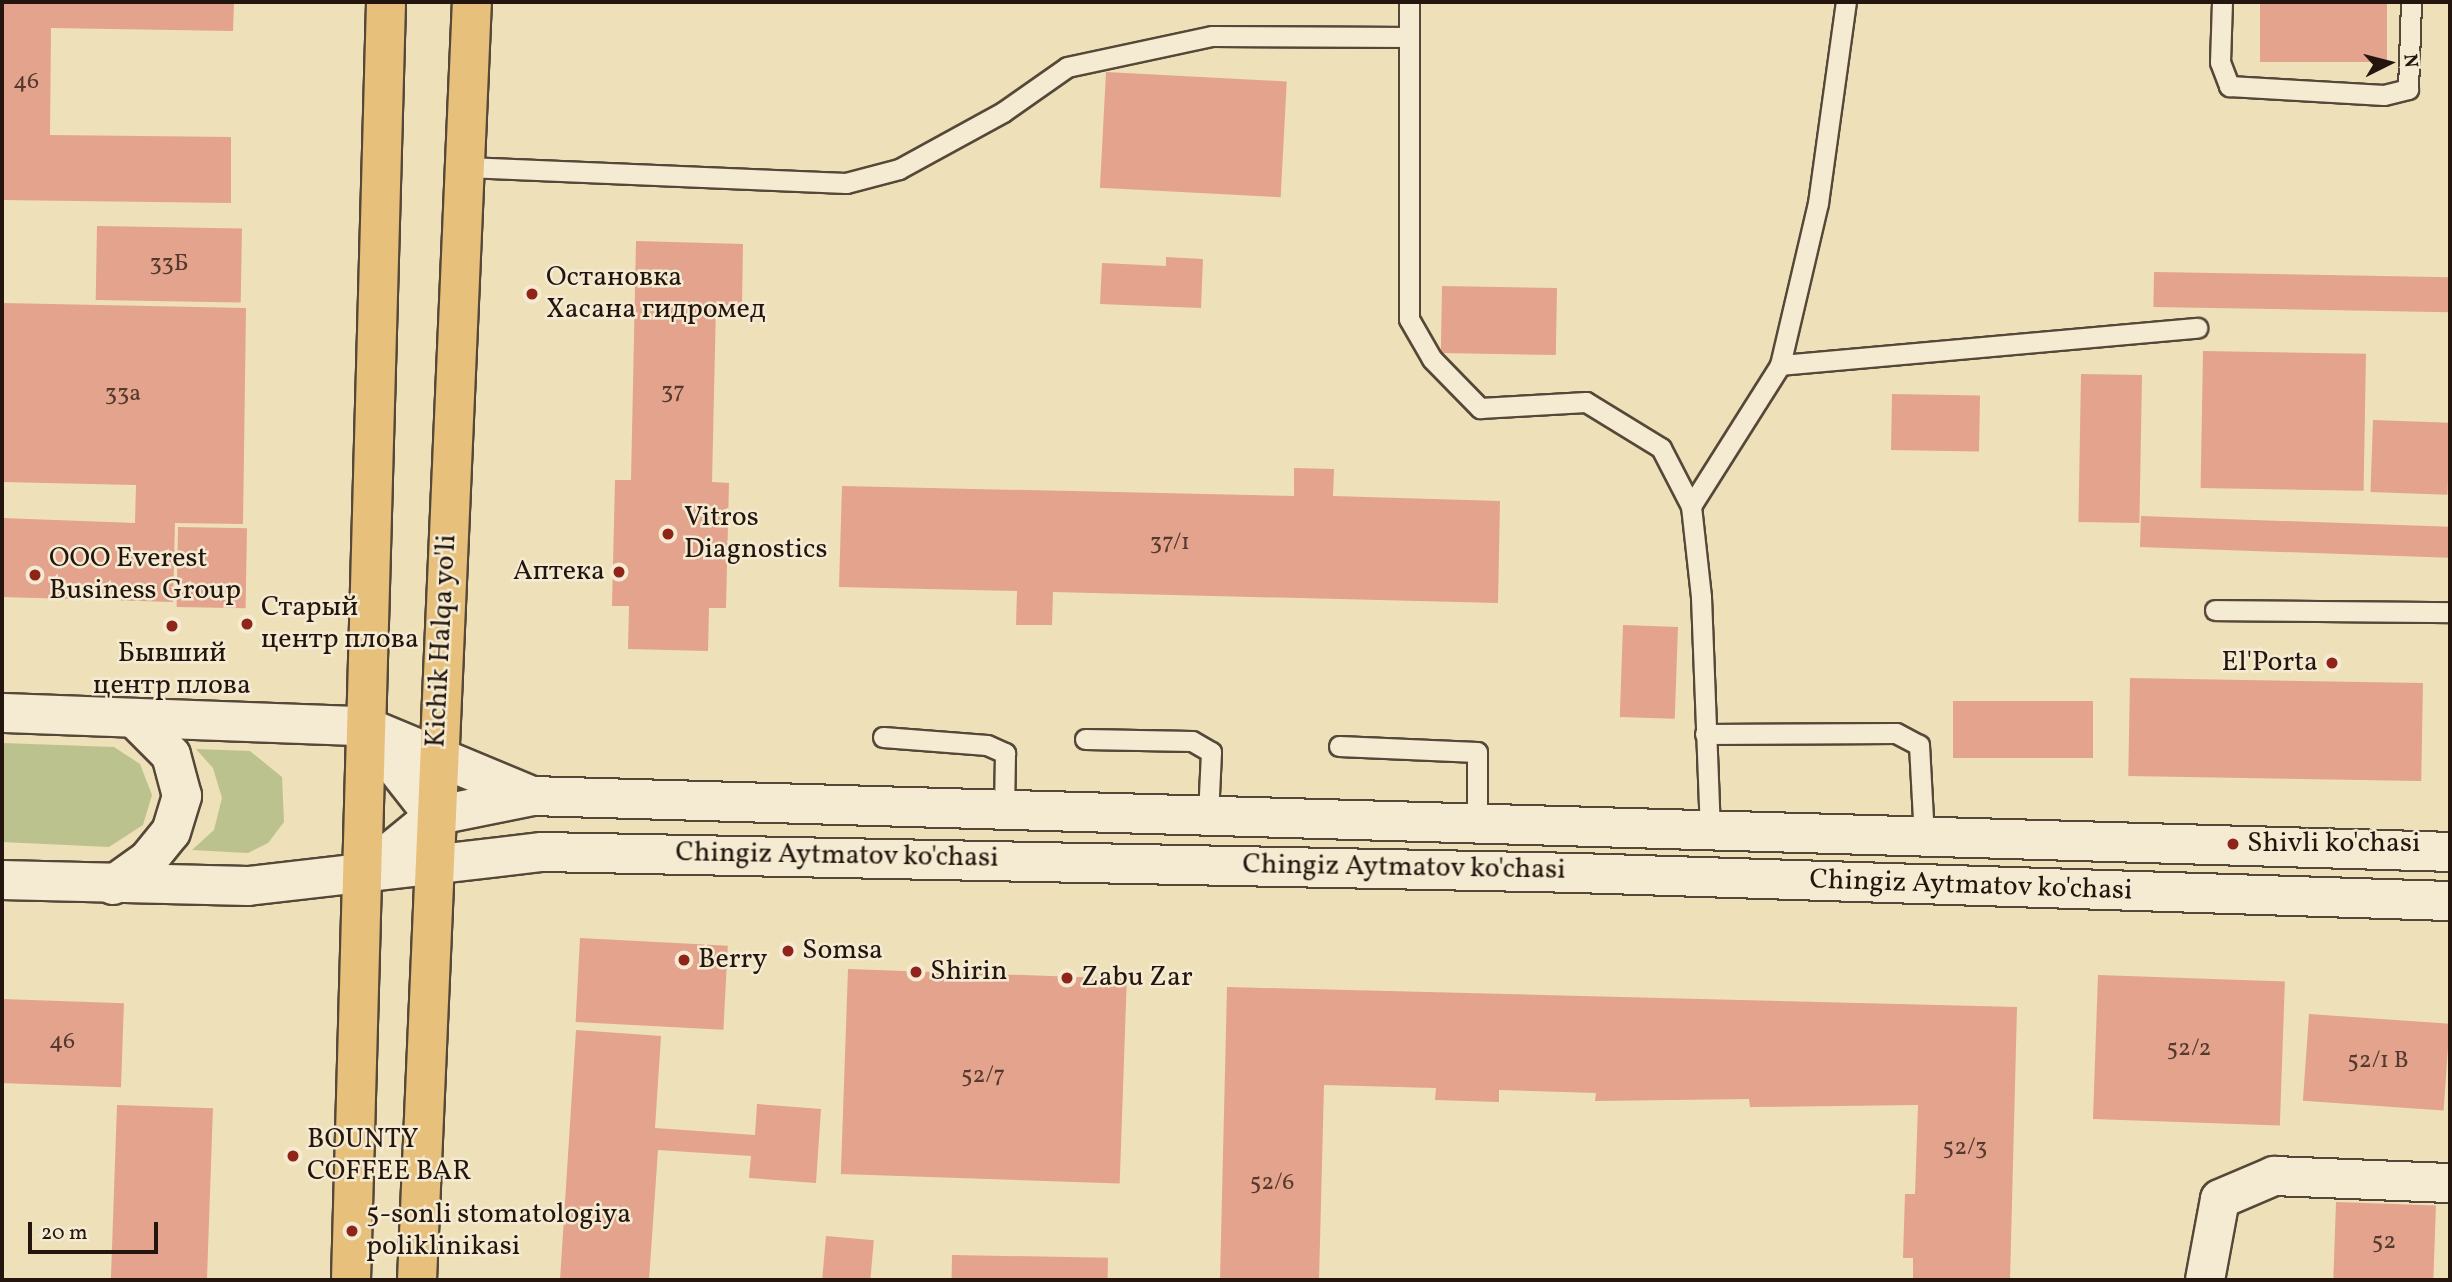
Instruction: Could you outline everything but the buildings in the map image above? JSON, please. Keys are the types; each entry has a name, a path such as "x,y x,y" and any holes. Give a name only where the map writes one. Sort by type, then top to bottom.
{"highway":[{"path":"351,1280 359,877 387,2"},
{"name":"Kichik Halqa yo'li","path":"417,1280 435,756 472,2"}],"main road":[{"name":"Chingiz Aytmatov ko'chasi","path":"2,713 364,726 532,796"},
{"path":"113,885 148,860 171,832 182,796 172,755 135,719"},
{"path":"364,726 434,816"},
{"name":"Chingiz Aytmatov ko'chasi","path":"359,877 434,816 532,796 2450,852"},
{"name":"Chingiz Aytmatov ko'chasi","path":"2,880 226,887 359,877 542,852 810,854 2450,901"},
{"path":"2205,1280 2220,1199 2274,1176 2450,1183"}],"lane":[{"path":"1409,2 1409,319 1432,359 1480,408 1586,402 1661,448 1691,506 1710,830"},
{"path":"1691,506 1780,365 1818,202 1846,2"},
{"path":"2222,2 2220,62 2229,86 2384,95 2408,89 2411,2"},
{"path":"466,167 846,183 899,169 1003,112 1067,66 1143,46 1212,36 1409,37"},
{"path":"1780,365 2197,328"},
{"path":"2215,610 2450,611"},
{"path":"1705,734 1896,733 1919,745 1924,836"},
{"path":"884,737 987,745 1005,753 1004,811"},
{"path":"1086,739 1192,741 1211,752 1208,816"},
{"path":"1339,746 1477,752 1478,824"}],"green space":[{"path":"2,743 114,747 140,764 152,795 143,825 109,847 2,842"},
{"path":"196,749 250,751 282,777 284,822 268,843 248,853 192,850 214,830 222,798 213,768"}],"place":[{"name":"Остановка Хасана гидромед","path":"532,294"},
{"name":"Vitros Diagnostics","path":"668,534"},
{"name":"Аптека","path":"619,572"},
{"name":"ООО Everest Business Group","path":"35,575"},
{"name":"Старый центр плова","path":"247,624"},
{"name":"Бывший центр плова","path":"172,626"},
{"name":"El'Porta","path":"2332,663"},
{"name":"Shivli ko'chasi","path":"2233,844"},
{"name":"Somsa","path":"788,951"},
{"name":"Berry","path":"684,960"},
{"name":"Shirin","path":"916,972"},
{"name":"Zabu Zar","path":"1067,978"},
{"name":"BOUNTY COFFEE BAR","path":"293,1156"},
{"name":"5-sonli stomatologiya poliklinikasi","path":"352,1231"}]}
